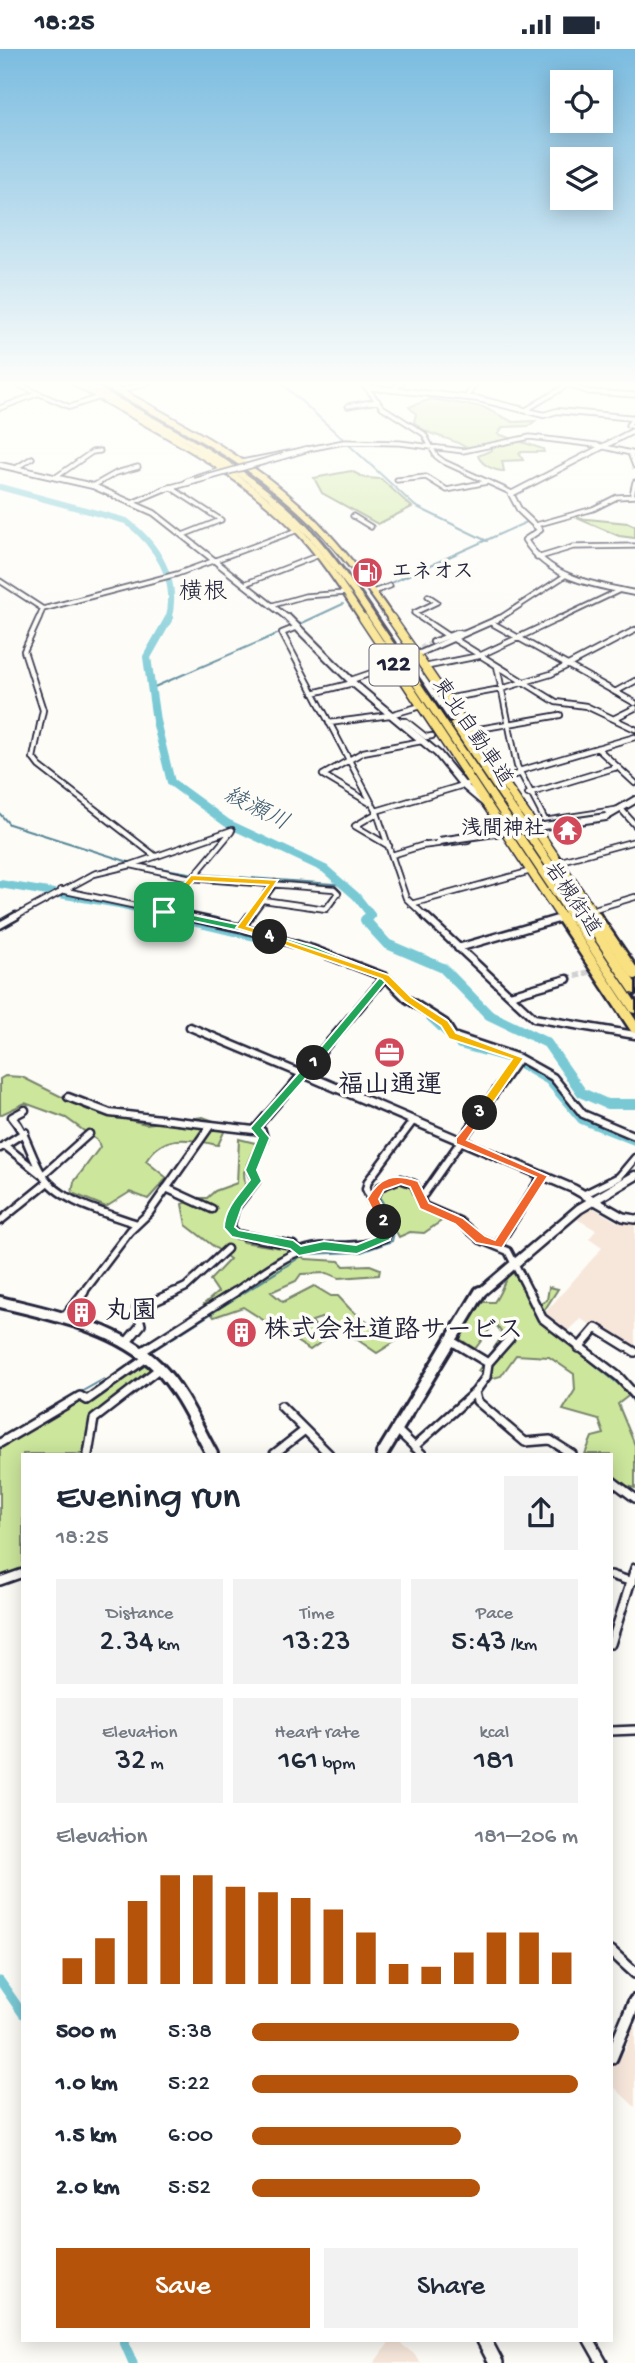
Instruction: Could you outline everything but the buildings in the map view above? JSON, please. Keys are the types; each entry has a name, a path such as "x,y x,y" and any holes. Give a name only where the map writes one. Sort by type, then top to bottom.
{"highway":[{"name":"岩槻街道","path":"254,490 299,530 346,593 634,1027"},
{"name":"東北自動車道","path":"263,490 309,533 357,595 635,1009"},
{"name":"東北自動車道","path":"271,490 324,538 361,587 635,991"},
{"name":"岩槻街道","path":"281,490 316,521 373,592 635,974"}],"main road":[{"path":"383,1453 475,1297 514,1259 589,1196 633,1177"},
{"path":"0,1302 126,1343 144,1355 160,1368 211,1453"},
{"path":"485,2342 496,2363"}],"street":[{"path":"103,490 134,502 247,583 297,627 352,682 422,741 463,785 488,806"},
{"path":"134,502 165,490"},
{"path":"170,490 221,520 183,535"},
{"path":"505,490 512,493 520,511 539,532 525,540 537,558 566,575 635,593"},
{"path":"512,493 518,490"},
{"path":"536,526 634,495"},
{"path":"353,516 372,527"},
{"path":"0,581 43,609 174,575 299,530"},
{"path":"537,558 551,550 573,547 599,544 635,546"},
{"path":"247,583 319,555"},
{"path":"416,655 492,623 566,575"},
{"path":"373,592 390,586"},
{"path":"424,667 479,656 620,590"},
{"path":"273,605 305,596 346,593"},
{"path":"428,596 437,602 414,613 448,636"},
{"path":"43,609 24,651 43,710 33,758 39,766 155,856"},
{"path":"492,623 635,706 615,718"},
{"path":"297,627 282,633 377,812 406,898 534,1018 635,1035"},
{"path":"446,699 500,689 551,674 565,664 635,631"},
{"path":"433,642 448,636 465,634"},
{"path":"454,639 556,702 586,706 635,729"},
{"path":"313,692 352,682 395,665"},
{"path":"497,666 511,753 528,794 545,820"},
{"path":"352,682 370,672"},
{"path":"615,692 635,681"},
{"path":"329,723 390,715 421,706"},
{"path":"578,711 586,706"},
{"path":"468,731 560,715"},
{"path":"399,721 406,721 426,737 432,736"},
{"path":"516,721 537,721"},
{"path":"500,778 635,737"},
{"path":"372,804 323,775 363,752 422,741"},
{"path":"597,748 635,783"},
{"path":"528,794 617,767"},
{"path":"389,846 355,826 377,812 472,783"},
{"path":"393,855 439,841 606,817 635,800"},
{"path":"531,823 621,809"},
{"path":"621,809 635,825"},
{"path":"0,925 103,870 133,864 231,831 164,912"},
{"path":"421,846 506,834"},
{"path":"557,862 635,841"},
{"path":"133,864 191,878 334,888 338,893 326,909 263,900"},
{"path":"411,904 531,871"},
{"path":"241,928 275,883"},
{"path":"59,892 241,928 312,949 385,977 407,999 445,1023 453,1036 518,1060 553,1077 583,1114 635,1136"},
{"path":"591,910 635,897"},
{"path":"458,948 561,918"},
{"path":"256,1128 385,977"},
{"path":"510,995 567,979"},
{"path":"190,1027 589,1196 623,1217 635,1219"},
{"path":"610,1032 634,1027"},
{"path":"419,1196 424,1194 518,1060"},
{"path":"68,1097 99,1111 210,1126 256,1128 264,1138 251,1170 256,1181 237,1204 230,1219 230,1228 236,1234 293,1245 299,1251"},
{"path":"25,1110 12,1117 25,1132 45,1178"},
{"path":"0,1443 80,1395 87,1400 144,1355 299,1251 324,1246 357,1249 386,1237 387,1228 366,1189 413,1121"},
{"path":"61,1320 166,1188 210,1126"},
{"path":"25,1132 2,1146 70,1199 88,1203 137,1224"},
{"path":"0,1221 89,1134"},
{"path":"589,1196 619,1177 635,1158"},
{"path":"498,1245 542,1176"},
{"path":"372,1202 380,1187 400,1179 414,1184 424,1206 459,1221 481,1240 508,1251 542,1318 619,1377 635,1395"},
{"path":"166,1188 212,1209"},
{"path":"0,1207 9,1212"},
{"path":"126,1343 141,1325 137,1309 186,1287 227,1249"},
{"path":"579,1348 596,1328 635,1352"},
{"path":"414,1447 475,1392 486,1377 488,1363 510,1338"},
{"path":"450,1340 488,1363"},
{"path":"88,1453 94,1419 160,1368"},
{"path":"475,1392 477,1401 525,1442 550,1440 570,1453"},
{"path":"281,1406 328,1453"},
{"path":"275,1453 305,1430"},
{"path":"397,1430 421,1453"},
{"path":"613,1482 635,1498"},
{"path":"613,1638 635,1569"},
{"path":"0,1581 21,1574"},
{"path":"613,1575 633,1582"},
{"path":"613,1731 635,1730"},
{"path":"613,1953 635,1973"},
{"path":"613,2055 622,2039 635,2001"},
{"path":"590,2342 602,2363"}],"shaded area":[{"path":"592,1207 617,1222 635,1222 635,1351 581,1319 565,1334 543,1315 602,1248 589,1239 596,1230 577,1219"},
{"path":"635,2019 635,2107 613,2086 613,2066 626,2049"},
{"path":"390,2342 399,2342 421,2363 374,2363"}],"green space":[{"path":"320,490 393,490 412,507 378,524"},
{"path":"577,518 628,523 635,526 635,538 619,536"},
{"path":"5,1076 22,1077 88,1110 146,1124 203,1117 222,1124 224,1132 218,1145 178,1140 161,1145 146,1161 167,1178 148,1199 130,1192 106,1207 72,1193 74,1182 100,1147 98,1141 66,1118 25,1103 0,1115 0,1079"},
{"path":"239,1139 259,1144 244,1172 245,1186 229,1206 224,1229 243,1242 288,1249 306,1259 339,1261 344,1266 370,1265 380,1269 379,1275 339,1278 327,1273 301,1274 296,1281 271,1292 283,1302 314,1286 331,1296 338,1296 351,1310 396,1341 377,1353 324,1317 312,1321 324,1340 310,1350 243,1307 214,1317 204,1304 218,1292 210,1280 230,1259 186,1225 182,1204 196,1198 207,1198 215,1191 237,1183"},
{"path":"397,1181 411,1184 423,1207 447,1217 424,1233 410,1232 399,1237 379,1201 380,1190"},
{"path":"512,1271 535,1307 547,1300 549,1287 558,1289 542,1314 601,1367 631,1384 632,1393 618,1404 635,1445 635,1488 620,1484 613,1478 613,1453 585,1453 592,1437 604,1434 599,1420 563,1410 575,1390 574,1374 549,1357 516,1355 501,1376 490,1379 478,1371 503,1335 497,1326 493,1325 475,1349 457,1337 461,1325 483,1302 494,1302"},
{"path":"144,1361 156,1368 92,1416 85,1453 21,1453 21,1571 0,1580 0,1446 76,1400 87,1401"}],"waterway":[{"name":"綾瀬川","path":"11,490 126,521 137,530 156,552 168,577 171,591 168,620"},
{"path":"398,490 415,506 486,540"},
{"path":"486,540 529,521"},
{"path":"384,586 486,540"},
{"path":"300,624 343,604"},
{"name":"綾瀬川","path":"168,620 147,657 156,721 171,782 227,823 325,869 356,896 370,916"},
{"path":"152,688 282,632"},
{"path":"0,814 9,824 132,863"},
{"path":"147,866 195,874 347,885"},
{"path":"0,884 119,904 178,918"},
{"path":"171,916 268,939"},
{"name":"綾瀬川","path":"370,916 365,920 387,944 443,968 489,1015 547,1043 582,1093 607,1104 635,1104"},
{"path":"431,1017 460,1044 511,1058 549,1080 582,1119 635,1140"},
{"path":"99,1114 109,1116"},
{"path":"118,1117 192,1126"},
{"path":"250,1166 255,1152"},
{"path":"234,1204 248,1186"},
{"path":"154,1350 305,1254 361,1252 392,1241 396,1224 380,1198 383,1189"},
{"path":"227,1227 232,1209"},
{"path":"450,1221 476,1240"},
{"path":"245,1239 277,1244"},
{"path":"516,1273 537,1315"},
{"path":"542,1322 627,1391 635,1405"},
{"path":"79,1393 104,1379"},
{"path":"0,1981 21,2011"},
{"path":"124,2342 133,2363"}],"tunnel":[{"path":"370,672 433,642"},
{"path":"454,731 509,722"},
{"path":"567,979 598,969"}],"place":[{"name":"エネオス","path":"368,573"},
{"name":"浅間神社","path":"568,830"},
{"name":"福山通運","path":"390,1052"},
{"name":"丸園","path":"82,1313"},
{"name":"株式会社道路サービス","path":"241,1332"}],"district":[{"name":"横根","path":"203,593"}],"route":[{"path":"164,912 191,878 275,883 241,928 312,949 385,977 395,983 407,999 445,1023 453,1036 519,1058 460,1141 542,1176 498,1245 481,1240 459,1221 424,1206 414,1184 400,1179 380,1187 373,1199 372,1202 387,1228 386,1237 367,1247 357,1249 324,1246 299,1251 293,1245 236,1234 230,1228 230,1219 237,1204 256,1181 251,1170 264,1138 256,1128 385,977 312,949 241,928 164,912"}]}
